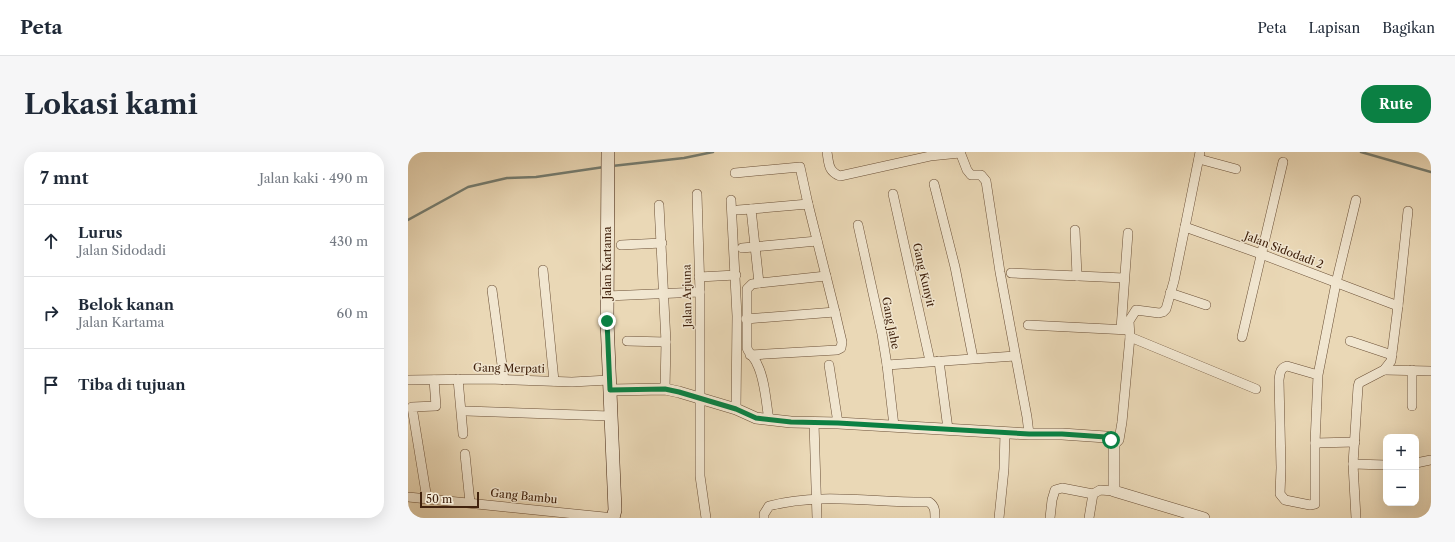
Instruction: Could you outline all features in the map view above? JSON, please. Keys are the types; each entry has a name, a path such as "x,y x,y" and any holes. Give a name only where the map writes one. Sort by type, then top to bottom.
{"main road":[{"name":"Jalan Kartama","path":"608,152 607,296 614,518"}],"street":[{"path":"827,152 830,169 840,176 930,156 960,152 967,170 971,174 980,175 986,181 990,196 991,217 998,261 1015,356 1028,417 1029,434"},
{"path":"1127,332 1130,321 1136,310 1163,312 1166,309 1199,156 1236,169"},
{"path":"1242,337 1284,162"},
{"path":"735,173 800,167 842,342 842,348 837,350 750,355"},
{"path":"934,184 955,267 973,358"},
{"name":"Jalan Arjuna","path":"697,194 700,292 700,476 706,518"},
{"name":"Gang Kunyit","path":"893,194 935,361 948,429"},
{"path":"731,200 736,276 736,409"},
{"path":"1318,375 1287,366 1283,367 1280,371 1279,380 1281,468 1280,494 1285,500 1310,505 1315,504 1315,443 1318,375 1336,283 1356,200"},
{"path":"738,210 808,204"},
{"path":"660,205 666,342 665,389"},
{"path":"752,209 759,283"},
{"path":"1356,518 1353,464 1359,383 1384,370 1391,361 1408,211"},
{"name":"Gang Jahe","path":"858,225 882,334 894,426"},
{"name":"Jalan Sidodadi 2","path":"1184,227 1261,254 1398,306"},
{"path":"1075,230 1077,276"},
{"path":"1114,445 1119,440 1122,422 1127,332 1124,278 1128,233"},
{"path":"742,248 817,241"},
{"path":"621,245 662,242"},
{"path":"543,270 554,381"},
{"path":"1011,273 1124,278"},
{"path":"699,277 736,276"},
{"path":"769,420 760,369 747,348 747,289 752,284 826,276"},
{"path":"492,290 504,380"},
{"path":"607,296 700,292"},
{"path":"1170,293 1206,305"},
{"path":"746,319 835,312"},
{"path":"1028,325 1127,332 1256,389"},
{"path":"627,341 666,342"},
{"path":"1350,341 1392,355"},
{"path":"887,365 1015,356"},
{"path":"829,365 838,423"},
{"path":"1384,370 1431,371"},
{"path":"1412,370 1412,406"},
{"path":"458,379 463,434"},
{"name":"Gang Merpati","path":"408,380 458,379 554,381 610,385"},
{"path":"427,499 412,407 436,406 434,380"},
{"path":"610,385 665,389 679,392 736,409 756,418 769,420 1106,437 1111,440 1114,445 1114,491"},
{"path":"466,411 610,416"},
{"path":"814,423 817,518"},
{"path":"999,518 1004,469 1005,432"},
{"path":"1315,443 1355,442"},
{"path":"465,454 470,502"},
{"path":"1419,462 1431,460"},
{"path":"1353,464 1383,465"},
{"path":"1050,518 1055,490 1062,488 1093,494 1100,490 1114,491 1204,518"},
{"path":"1089,518 1093,494"},
{"name":"Gang Bambu","path":"408,497 470,502 614,518"},
{"path":"764,518 764,514 769,506 816,498 929,502 933,505 935,518"}],"waterway":[{"path":"612,166 684,158 713,152"},
{"path":"1361,152 1431,172"},
{"path":"408,220 468,187 507,178 536,177 604,167"}],"route":[{"path":"607,321 610,390 665,389 736,409 756,418 769,420 1029,434 1062,434 1106,437 1111,440"}]}
